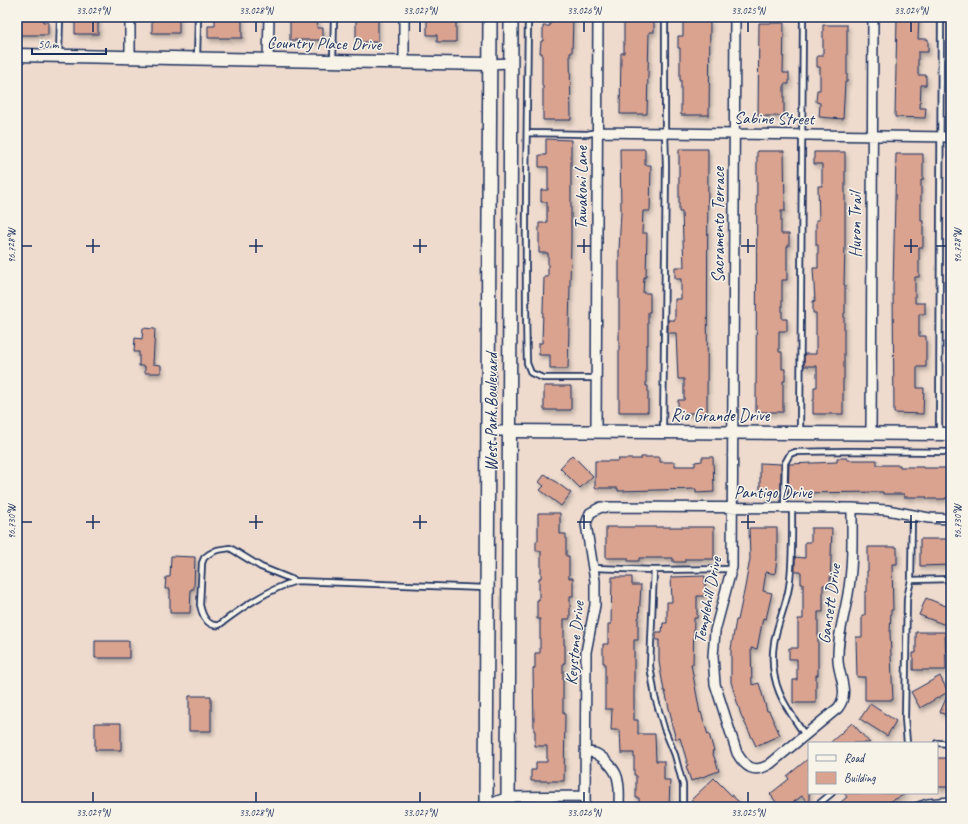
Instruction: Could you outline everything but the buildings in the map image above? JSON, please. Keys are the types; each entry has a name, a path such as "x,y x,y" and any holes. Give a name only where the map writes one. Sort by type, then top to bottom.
{"main road":[{"name":"West Park Boulevard","path":"489,806 487,588 490,17"},
{"name":"West Park Boulevard","path":"508,802 510,17"},
{"path":"487,588 508,588"}],"street":[{"path":"130,17 130,57"},
{"path":"268,59 269,17"},
{"path":"404,17 404,62"},
{"name":"Tawakoni Lane","path":"596,431 598,17"},
{"name":"Sacramento Terrace","path":"733,432 735,17"},
{"name":"Huron Trail","path":"871,433 873,17"},
{"name":"Country Place Drive","path":"17,55 489,64 510,63"},
{"name":"Sabine Street","path":"597,132 951,137"},
{"name":"Rio Grande Drive","path":"488,431 951,434"},
{"name":"Templehill Drive","path":"733,432 732,569 715,632 713,656 715,684 737,753 742,763 747,766 758,769 764,767 805,735"},
{"name":"Pantigo Drive","path":"595,510 601,507 852,508 887,510 929,518 951,519"},
{"name":"Gansett Drive","path":"805,735 842,703 844,692 838,662 838,638 848,594 852,564 852,508"},
{"name":"Keystone Drive","path":"584,807 586,652 595,605 595,581 586,524 590,513 595,510"},
{"path":"585,752 598,754 615,772 618,781 619,807"},
{"path":"489,806 508,802 584,796"},
{"path":"919,807 928,804 951,802"}],"lane":[{"path":"59,56 60,17"},
{"path":"197,58 198,17"},
{"path":"334,17 334,61"},
{"path":"528,17 526,219 527,363 531,373 543,378 596,378"},
{"path":"664,432 666,166 665,17"},
{"path":"800,433 803,17"},
{"path":"939,434 942,17"},
{"path":"528,133 587,134 597,132"},
{"path":"805,735 781,699 776,683 773,665 774,642 789,586 791,566 785,463 786,458 795,452 951,452"},
{"path":"907,742 905,718 907,598 911,580 912,515"},
{"path":"296,581 263,594 218,625 208,622 201,610 202,562 204,558 217,550 224,548 235,550 261,567 296,581 487,588"},
{"path":"593,568 654,570 732,569"},
{"path":"654,570 650,666 655,697 664,728 675,755 683,785 683,807"},
{"path":"911,580 951,579"},
{"path":"938,744 951,744"},
{"path":"815,807 831,794"}]}
